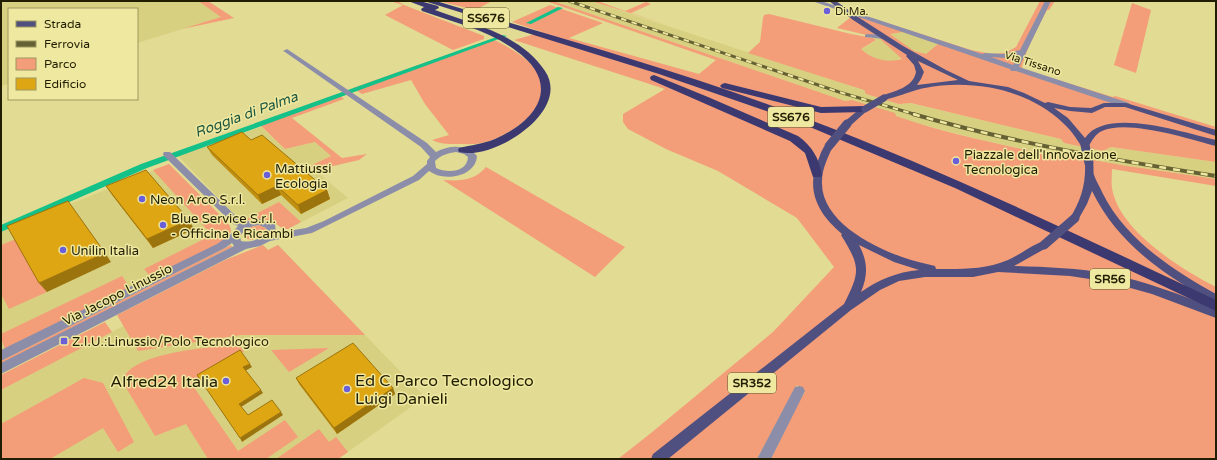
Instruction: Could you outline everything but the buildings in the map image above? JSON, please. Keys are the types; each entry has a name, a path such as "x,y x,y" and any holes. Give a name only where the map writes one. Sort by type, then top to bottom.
{"highway":[{"path":"404,1 500,38 529,56 542,70 545,78 546,89 542,107 530,121 511,135 488,146 463,150"},
{"name":"SS676","path":"412,1 698,88 851,143 1032,218"},
{"name":"SS676","path":"428,1 702,86 799,120 927,171 1032,218 1216,306"},
{"path":"544,36 706,82 810,108 831,111 865,108"},
{"path":"564,47 633,70 692,93 788,136 805,147 813,159 817,175"}],"main road":[{"path":"832,1 843,10 903,49 942,70 974,83 1008,91 1038,102 1083,111 1097,110 1104,106 1126,105"},
{"path":"903,49 920,68 920,75 917,81 908,88"},
{"path":"974,83 944,83 908,88 865,108 847,124 829,146 817,175 816,185 820,199 828,214 837,224 859,241 895,259 924,268 952,273 999,269 1026,257 1044,245 1075,218 1086,198 1091,177"},
{"path":"1038,102 1054,111 1071,125 1080,136 1085,145 1091,177 1102,202 1118,225 1136,244 1155,260 1216,298"},
{"name":"Via Tissano","path":"1126,105 1213,133"},
{"path":"1085,145 1089,137 1097,130 1116,125 1148,128 1216,143"},
{"path":"1202,140 1212,137 1213,133"},
{"name":"SR352","path":"837,224 852,243 862,262 860,282 847,307"},
{"name":"SR56","path":"999,269 1094,275 1158,292 1216,314"},
{"name":"SR352","path":"658,459 847,307 880,285 894,279 916,274 952,273"}],"street":[{"name":"Via Tissano","path":"815,1 1014,69 1126,105"},
{"path":"1014,69 1048,1"},
{"path":"867,36 884,37"},
{"name":"Via Jacopo Linussio","path":"287,51 424,145 432,153 432,161 436,172 443,174"},
{"path":"971,54 1004,56 1022,51"},
{"path":"1000,64 1000,58 1004,56"},
{"path":"1089,93 1101,101 1104,106"},
{"name":"Via Jacopo Linussio","path":"1,368 226,253 246,245 257,244 267,238 308,231 416,178 458,173 470,167 474,159 472,155 463,150 450,150 424,145"},
{"name":"Via Jacopo Linussio","path":"416,178 438,154 450,150"},
{"path":"169,156 236,222 237,242 246,245"},
{"name":"Via Jacopo Linussio","path":"236,222 249,224 265,222 280,231 294,233"},
{"name":"Via Jacopo Linussio","path":"1,356 221,246 249,224"},
{"path":"267,238 272,232 271,226"},
{"path":"764,459 799,391"}],"shaded area":[{"path":"1,1 198,1 222,17 138,43 138,8 8,8 8,84 1,86"},
{"path":"553,1 591,1 864,90 866,94 899,104 910,103 1061,139 1064,143 1103,151 1111,147 1216,162 1216,179 1121,165 1067,155 1062,158 912,122 852,100 845,101"},
{"path":"903,32 938,44 926,54 914,52 889,34"},
{"path":"873,38 879,38 902,58 892,62 877,60 865,53 861,49 876,41"},
{"path":"261,127 285,149 315,142 331,156 310,166 348,198 288,229 283,229 274,222 268,220 239,219 178,156"},
{"path":"169,164 227,222 231,231 219,243 1,352 1,232"},
{"path":"278,245 425,397 338,459 1,459 1,390"}],"green space":[{"path":"198,1 208,1 234,18 182,29 221,17"},
{"path":"390,1 397,1 484,36 484,39 453,50 385,15 403,5"},
{"path":"438,1 492,1 475,10"},
{"path":"546,1 553,1 845,101 852,100 895,113 896,116 937,129 1062,158 1067,155 1121,165 1216,179 1216,186 1112,169 1112,188 1117,204 1126,219 1154,247 1186,270 1216,287 1216,459 771,459 800,399 805,392 797,385 757,459 618,459 773,332 834,267 797,218 718,171 666,149 628,129 623,122 623,114 665,89 514,40 542,32 512,22 550,5 603,23 569,38 699,74 716,60"},
{"path":"591,1 597,1 625,11 646,2 651,4 631,13 669,25"},
{"path":"1040,1 1055,1 1049,10 1047,10 1033,38 1024,60 1022,67 1023,69 1216,127 1216,162 1111,147 1103,151 1064,143 1061,139 911,103 899,104 866,94 864,90 748,53 760,42 763,18 764,15 769,14 873,38 876,40 861,49 870,56 880,60 891,61 902,59 879,38 837,28 856,13 971,50 992,54 1005,53 1016,47","holes":["903,32 938,44 926,54 914,51 890,34"]},
{"path":"1132,3 1151,10 1136,73 1114,65"},
{"path":"492,39 523,57 535,69 542,85 542,95 532,113 524,121 495,139 482,143 471,144 444,144 432,140 449,135 425,104 411,80 362,94 353,88"},
{"path":"337,94 344,99 292,118 342,158 367,154 359,160 316,170 310,166 331,156 315,142 285,149 258,123"},
{"path":"169,164 227,222 231,232 218,244 151,277 144,269 212,235 153,170"},
{"path":"486,167 625,247 595,277 443,180 472,178"},
{"path":"279,202 301,222 288,229 283,229 274,222 268,220 244,220"},
{"path":"260,225 267,229 263,236 252,240 243,238 243,233 246,230"},
{"path":"16,239 47,292 9,309 1,294 1,245"},
{"path":"231,245 232,247 1,364 1,361"},
{"path":"263,245 268,250 278,245 365,335 241,335 138,351 117,315 225,260"},
{"path":"122,276 130,288 5,349 1,334"},
{"path":"105,322 112,332 1,390 1,375"},
{"path":"238,344 244,351 191,383 238,451 285,420 298,437 266,459 208,459 186,424 155,436 125,386 123,379 130,370 142,362 175,352"},
{"path":"329,348 289,372 271,350"},
{"path":"84,378 103,383 134,442 118,452 103,428 50,459 1,459 1,424"},
{"path":"319,429 329,442 336,437 348,452 338,459 276,459"}],"waterway":[{"name":"Roggia di Palma","path":"529,23 560,8"},
{"name":"Roggia di Palma","path":"1,229 144,166 504,36"}],"railway":[{"path":"569,1 839,92 917,115"},
{"path":"913,114 988,134 1064,150 1216,176"}],"place":[{"name":"Di.Ma.","path":"827,11"},
{"name":"Piazzale dell'Innovazione Tecnologica","path":"956,161"},
{"name":"Mattiussi Ecologia","path":"267,175"},
{"name":"Neon Arco S.r.l.","path":"142,199"},
{"name":"Blue Service S.r.l. - Officina e Ricambi","path":"163,225"},
{"name":"Unilin Italia","path":"63,250"},
{"name":"Z.I.U.:Linussio/Polo Tecnologico","path":"64,341"},
{"name":"Alfred24 Italia","path":"226,381"},
{"name":"Ed C Parco Tecnologico Luigi Danieli","path":"347,389"}]}
